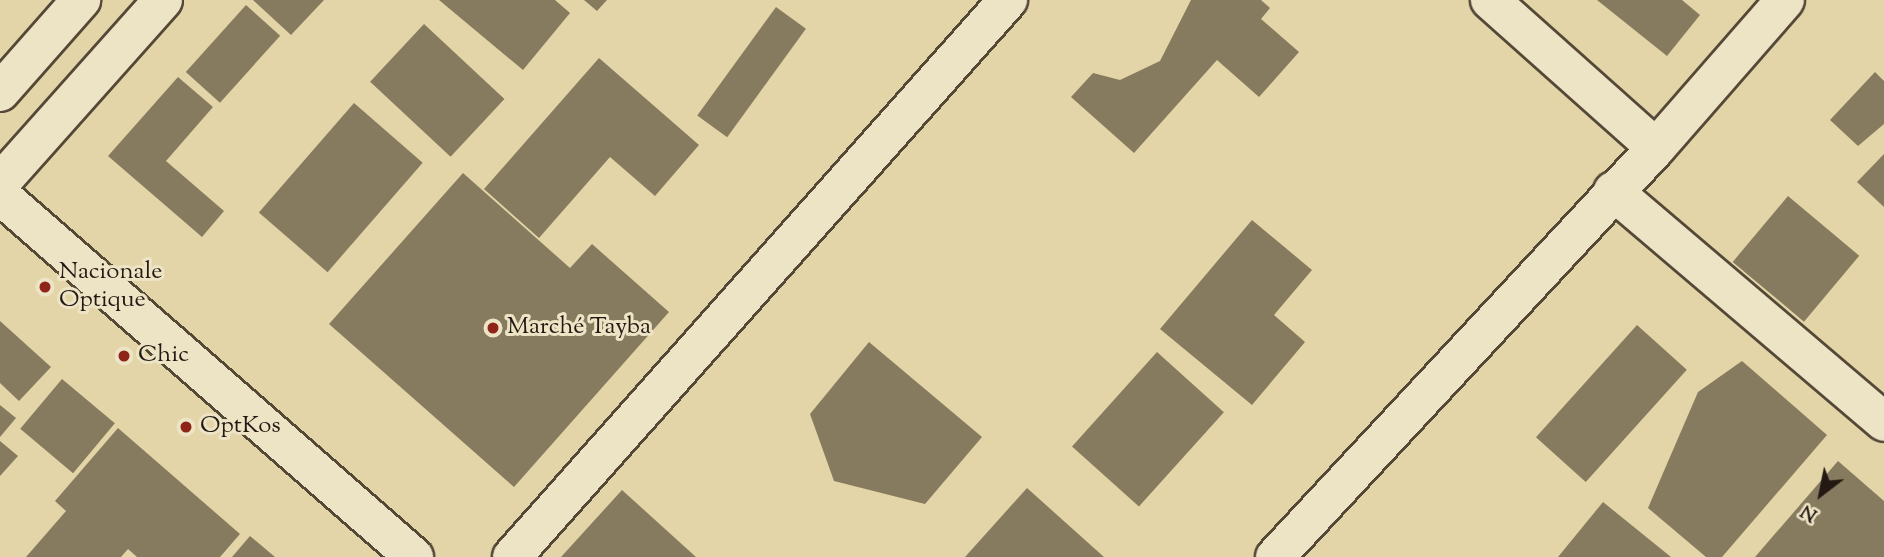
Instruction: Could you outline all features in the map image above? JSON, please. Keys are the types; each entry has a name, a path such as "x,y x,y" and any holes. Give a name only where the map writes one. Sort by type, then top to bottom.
{"street":[{"path":"0,92 81,0"},
{"path":"0,183 163,0"},
{"path":"512,557 1008,0"},
{"path":"1490,0 1656,148"},
{"path":"1275,557 1613,191 1656,148 1785,0"},
{"path":"1613,191 1884,422"},
{"path":"0,195 414,557"}],"building":[{"path":"253,0 324,0 291,35"},
{"path":"439,0 555,0 570,13 523,70"},
{"path":"584,0 607,0 597,11"},
{"path":"1191,0 1261,0 1270,8 1261,19 1299,52 1259,97 1217,60 1134,153 1071,97 1093,73 1120,80 1160,61"},
{"path":"1597,0 1682,0 1700,15 1667,56"},
{"path":"246,5 280,36 220,103 186,72"},
{"path":"776,7 806,29 727,137 697,115"},
{"path":"424,24 504,99 451,157 370,82"},
{"path":"599,58 699,145 655,196 610,157 539,238 484,189"},
{"path":"1875,72 1884,81 1884,124 1858,146 1830,120"},
{"path":"178,77 213,107 166,161 224,211 202,237 108,156"},
{"path":"354,103 423,163 328,272 259,212"},
{"path":"1884,154 1884,207 1857,182"},
{"path":"463,173 570,268 592,244 669,312 514,487 329,324"},
{"path":"1788,196 1859,256 1804,322 1733,262"},
{"path":"1252,220 1312,270 1274,315 1305,342 1252,405 1160,329"},
{"path":"0,321 51,367 19,401 0,383"},
{"path":"1637,325 1687,370 1586,482 1536,437"},
{"path":"869,342 982,437 925,504 834,481 810,414"},
{"path":"1157,352 1224,412 1139,507 1072,446"},
{"path":"1742,361 1827,435 1722,557 1706,557 1648,508 1698,392"},
{"path":"62,379 115,423 73,473 20,429"},
{"path":"0,405 16,418 0,437"},
{"path":"118,428 240,534 220,557 137,557 128,549 121,557 26,557 66,511 55,501"},
{"path":"0,441 18,456 0,476"},
{"path":"1838,461 1884,501 1884,557 1755,557"},
{"path":"1027,488 1104,557 965,557"},
{"path":"622,490 696,557 561,557"},
{"path":"1603,502 1671,557 1558,557"},
{"path":"250,536 275,557 232,557"}],"place":[{"name":"Nacionale Optique","path":"45,287"},
{"name":"Marché Tayba","path":"493,328"},
{"name":"Chic","path":"124,356"},
{"name":"OptKos","path":"186,427"}]}
